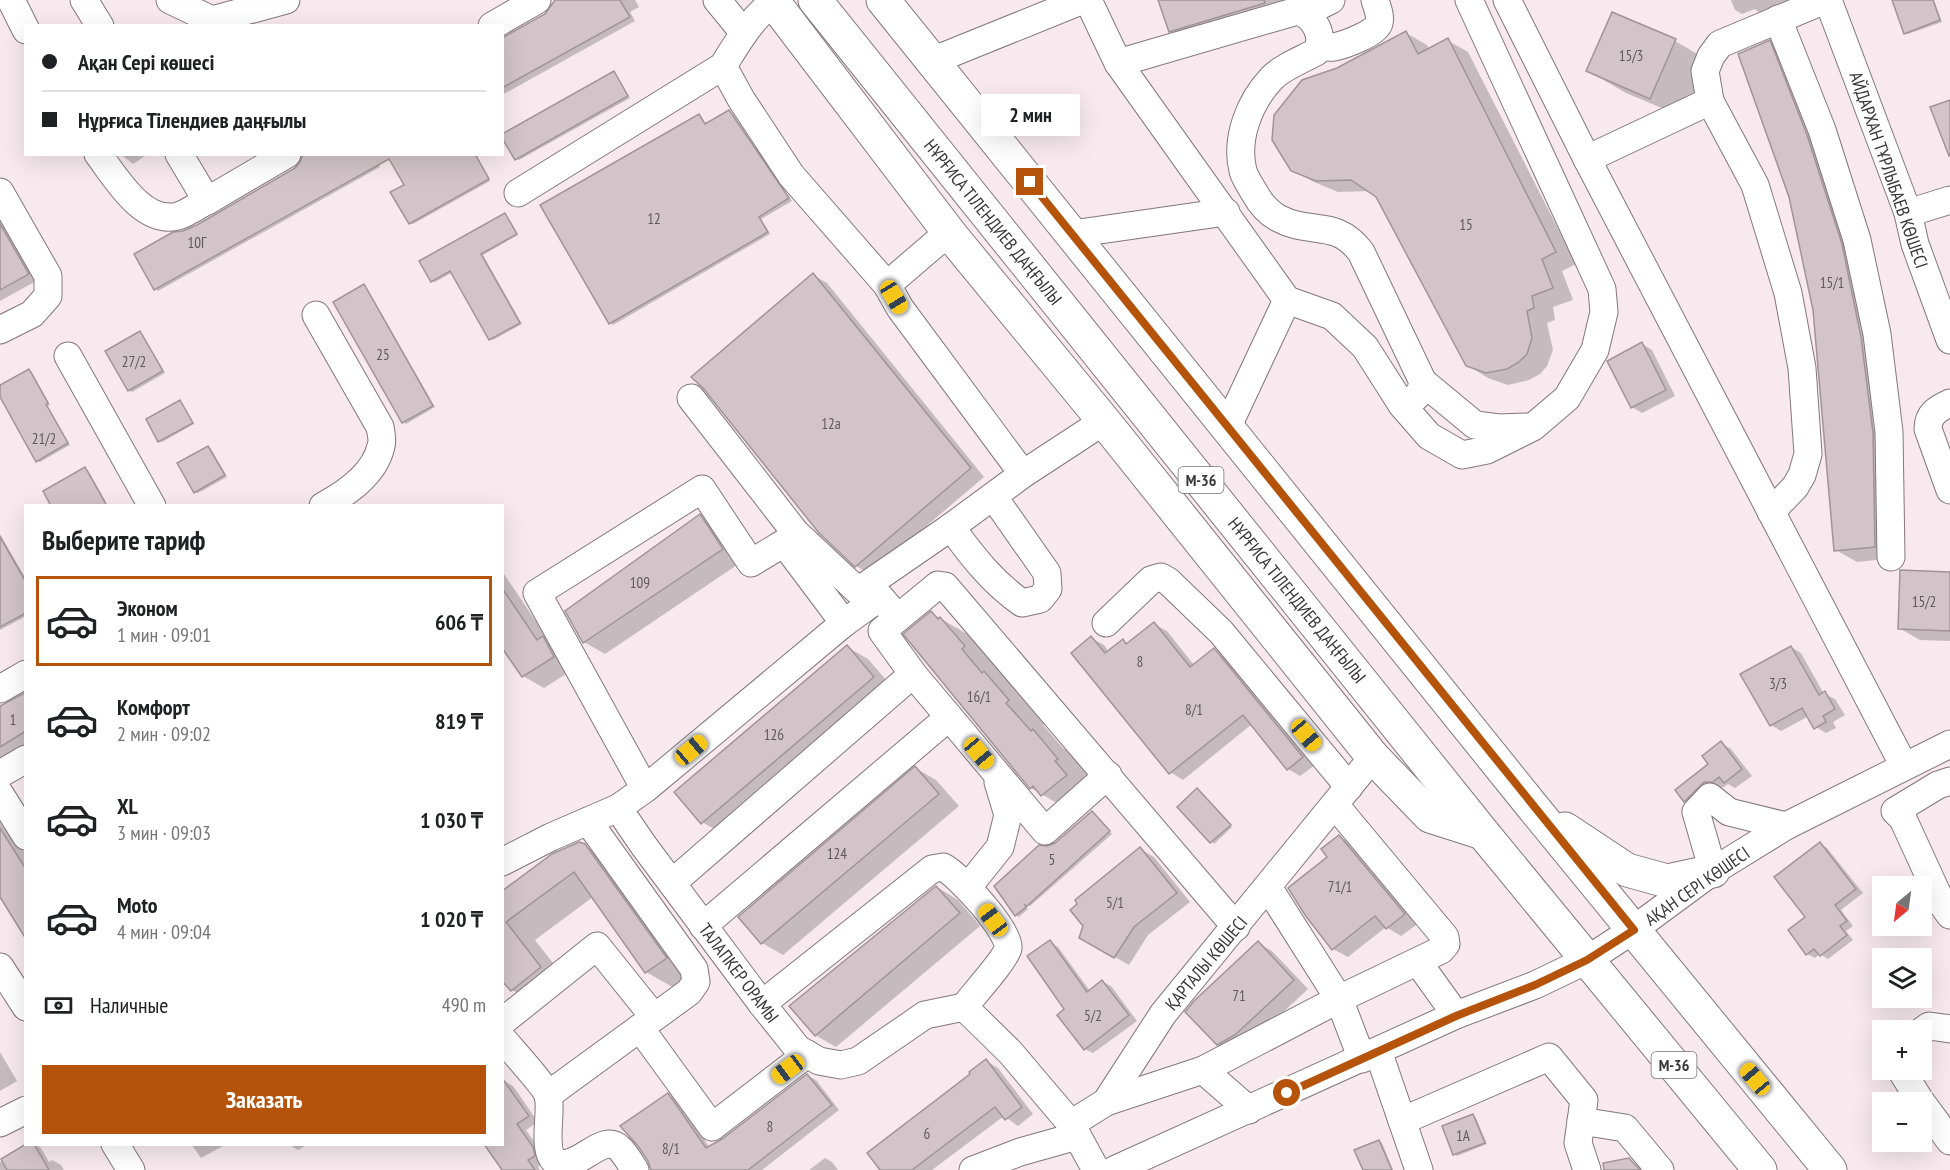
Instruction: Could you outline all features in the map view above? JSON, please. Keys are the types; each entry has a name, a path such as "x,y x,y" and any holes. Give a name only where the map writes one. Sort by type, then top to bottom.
{"main road":[{"name":"НҰРҒИСА ТІЛЕНДИЕВ ДАҢҒЫЛЫ","path":"815,0 1483,833 1760,1170"},
{"path":"883,0 1532,806 1830,1170"},
{"path":"772,1 951,235 1104,421 1372,757 1430,816 1483,833"},
{"path":"1062,308 1077,309 1090,304 1100,296 1109,280"},
{"path":"1307,613 1334,708"},
{"path":"1532,806 1627,870 1667,881 1713,871"}],"street":[{"path":"11,0 24,26"},
{"path":"84,0 99,24"},
{"path":"170,0 212,20 286,0"},
{"path":"495,24 537,0"},
{"path":"717,0 744,33"},
{"path":"932,61 1028,11 1083,0"},
{"path":"1088,0 1118,63 1287,300 1332,316 1365,347 1402,405 1429,436 1462,455 1487,450 1533,427 1567,398 1595,350 1604,312 1602,289 1469,0"},
{"path":"1305,13 1331,0"},
{"path":"1320,46 1331,48 1376,30 1379,24 1375,0"},
{"path":"1507,0 1587,159 1904,766"},
{"path":"1771,512 1802,475 1809,454 1802,368 1788,293 1755,185 1710,101 1705,70 1720,44 1826,0"},
{"name":"АЙДАРХАН ТҰРЛЫБАЕВ КӨШЕСІ","path":"1826,0 1908,213 1915,244 1950,340"},
{"path":"518,193 723,66 759,13 772,1"},
{"path":"1118,63 1297,11 1312,18 1321,39 1320,46 1316,52 1273,77 1253,105 1240,142 1243,173 1263,207 1277,218 1294,225 1336,231 1351,239 1360,252 1423,382 1475,425 1499,428 1533,427"},
{"path":"1778,19 1822,130 1857,240 1876,334 1889,432 1891,558"},
{"path":"723,66 741,99 791,175 887,285 900,308 1023,474"},
{"path":"1587,159 1710,101"},
{"path":"100,156 134,201 158,216 178,216 284,156"},
{"path":"180,156 207,201"},
{"path":"1208,188 1243,173"},
{"path":"0,192 48,276 48,296 32,314 0,330"},
{"path":"1908,213 1950,200"},
{"path":"1072,234 1226,212"},
{"path":"887,285 936,243 951,235"},
{"path":"1227,428 1287,300"},
{"path":"316,315 380,428 382,445 371,469 330,502"},
{"path":"68,356 151,504"},
{"path":"1402,405 1416,398 1422,391 1423,382"},
{"path":"691,398 795,532 858,591 951,528 1023,474 1104,421"},
{"path":"1950,403 1935,410 1928,420 1928,429 1950,490"},
{"path":"645,789 537,593 702,489 751,563 784,543 844,622"},
{"path":"951,528 1003,590 1022,603 1040,599 1048,589 1047,573 993,496"},
{"path":"1106,623 1151,580 1161,577 1168,581 1221,633 1445,937 1446,944 1441,950 1418,962 1339,999 1203,1070 1106,1102"},
{"path":"1108,775 1045,831 913,674 882,631 938,585 945,586 1108,775 1236,927"},
{"path":"504,861 551,837 618,808 645,789 844,622 880,597 898,618"},
{"path":"672,883 913,674"},
{"path":"0,689 24,675"},
{"path":"704,926 949,717"},
{"name":"АҚАН СЕРІ КӨШЕСІ","path":"1114,1170 1456,1016 1535,985 1587,960 1634,930 1713,871 1786,826 1950,744"},
{"name":"ҚАРТАЛЫ КӨШЕСІ","path":"973,1170 1074,1130 1106,1102 1163,1014 1372,757"},
{"path":"0,774 24,760"},
{"path":"968,887 1000,847 1008,815 994,771"},
{"path":"1950,781 1938,785 1895,811 1903,819 1942,904 1950,915"},
{"path":"0,794 24,833"},
{"path":"1713,871 1696,812 1710,797 1729,812 1786,826"},
{"name":"ТАЛАПКЕР ОРАМЫ","path":"618,808 762,1004 798,1048 819,1061 841,1065 858,1061 925,1015 964,1007"},
{"path":"548,1095 689,992 696,982 694,969 588,821"},
{"path":"762,1004 932,869 943,867 953,872 968,887 1006,936 1008,947 1003,958 964,1007 1010,1052 1074,1130 1096,1170"},
{"path":"1268,887 1339,999 1370,1055 1402,1121 1419,1170"},
{"path":"504,1020 597,946 712,1127 807,1054"},
{"path":"1418,962 1456,1016"},
{"path":"0,967 24,1004"},
{"path":"1932,1026 1950,1029"},
{"path":"504,1040 548,1095 550,1153 558,1164 566,1166 575,1164 607,1144 613,1144 619,1148 635,1170"},
{"path":"1402,1121 1549,1057 1584,1100 1578,1143 1587,1170"},
{"path":"1203,1070 1249,1110"},
{"path":"0,1123 24,1111"},
{"path":"1932,1117 1950,1141"},
{"path":"1581,1121 1625,1128 1660,1170"},
{"path":"116,1146 131,1170"}],"building":[{"path":"555,0 620,0 630,17 504,87 504,37 545,14"},
{"path":"1158,0 1264,0 1265,3 1169,32"},
{"path":"1892,0 1933,0 1940,20 1904,34"},
{"path":"1612,12 1676,39 1650,99 1586,71"},
{"path":"1406,31 1418,54 1448,38 1556,252 1542,259 1553,288 1532,296 1534,308 1527,311 1532,338 1527,354 1507,369 1486,373 1466,366 1376,197 1351,180 1316,181 1291,171 1272,140 1274,115 1302,80 1337,68"},
{"path":"1770,40 1807,135 1842,244 1861,337 1873,433 1875,547 1834,551 1813,310 1789,197 1738,54"},
{"path":"614,71 628,96 515,160 504,141 504,133"},
{"path":"1950,100 1950,156 1949,156 1930,107"},
{"path":"729,110 789,198 759,217 768,232 609,324 540,205 699,114 705,124"},
{"path":"302,156 476,156 489,179 409,224 390,192 404,185 389,159 154,290 134,254 173,232 183,231 197,225 295,168"},
{"path":"505,213 517,234 481,254 520,323 489,340 450,271 431,282 419,261"},
{"path":"0,224 29,274 0,290"},
{"path":"813,273 971,468 855,567 819,533 703,388 691,377"},
{"path":"364,284 433,406 402,423 333,302"},
{"path":"140,331 163,371 128,391 105,351"},
{"path":"1642,342 1666,390 1631,408 1607,361"},
{"path":"29,369 68,443 36,462 0,397 0,385"},
{"path":"180,400 193,423 158,442 146,419"},
{"path":"208,446 225,475 194,493 177,463"},
{"path":"85,467 106,504 50,504 43,491"},
{"path":"700,514 723,549 583,643 565,611"},
{"path":"0,537 24,579 24,614 0,627"},
{"path":"1900,570 1950,572 1950,631 1898,629"},
{"path":"504,591 537,640 543,636 554,657 522,677 504,651"},
{"path":"931,611 938,619 940,617 965,646 962,649 1009,700 1006,703 1031,731 1033,729 1058,759 1055,761 1067,775 1041,796 1033,786 1030,789 903,634"},
{"path":"1154,622 1190,667 1214,648 1303,757 1287,770 1243,715 1169,774 1071,653 1091,636 1105,653 1123,639 1126,644"},
{"path":"847,645 874,677 701,824 674,792"},
{"path":"1791,646 1819,695 1825,691 1835,709 1823,716 1826,722 1814,729 1802,708 1770,726 1740,674"},
{"path":"24,693 24,732 0,747 0,706"},
{"path":"1721,741 1742,769 1724,783 1719,777 1713,782 1704,782 1684,802 1675,790 1708,764 1702,756"},
{"path":"915,766 939,794 761,944 738,917"},
{"path":"1197,788 1231,825 1210,843 1177,807"},
{"path":"1092,811 1110,831 1015,916 994,886 1039,845 1047,846 1055,843"},
{"path":"0,828 24,866 24,936 0,897"},
{"path":"1339,835 1405,914 1386,929 1375,916 1332,950 1288,888 1327,857 1321,849"},
{"path":"579,842 585,844 667,958 645,973 574,872 506,922 541,967 511,991 504,983 504,890 552,854"},
{"path":"1820,842 1856,889 1835,905 1847,921 1840,926 1847,935 1820,956 1814,949 1806,955 1788,930 1805,917 1774,877"},
{"path":"1140,847 1177,893 1134,927 1114,958 1079,938 1083,926 1070,910 1077,904 1075,900"},
{"path":"936,886 960,913 815,1036 789,1006"},
{"path":"1050,940 1087,992 1102,980 1129,1015 1084,1050 1057,1015 1064,1009 1027,956"},
{"path":"1258,941 1294,980 1235,1035 1217,1045 1185,1012"},
{"path":"986,1059 1022,1107 1005,1120 995,1107 912,1170 880,1170 867,1153 970,1074 969,1072"},
{"path":"807,1074 832,1105 748,1170 651,1170 638,1146 620,1126 668,1093 706,1148 722,1139"},
{"path":"504,1081 529,1116 517,1124 533,1147 535,1156 528,1160 535,1170 502,1170 485,1146 504,1146"},
{"path":"1473,1114 1485,1143 1453,1155 1442,1126"},
{"path":"1379,1140 1392,1170 1363,1170 1354,1150"},
{"path":"24,1145 35,1146 49,1170 7,1170 1,1159"},
{"path":"1629,1158 1640,1170 1604,1170 1603,1163"}],"route":[{"path":"1030,182 1634,930 1587,960 1535,985 1456,1016 1287,1093"}]}
